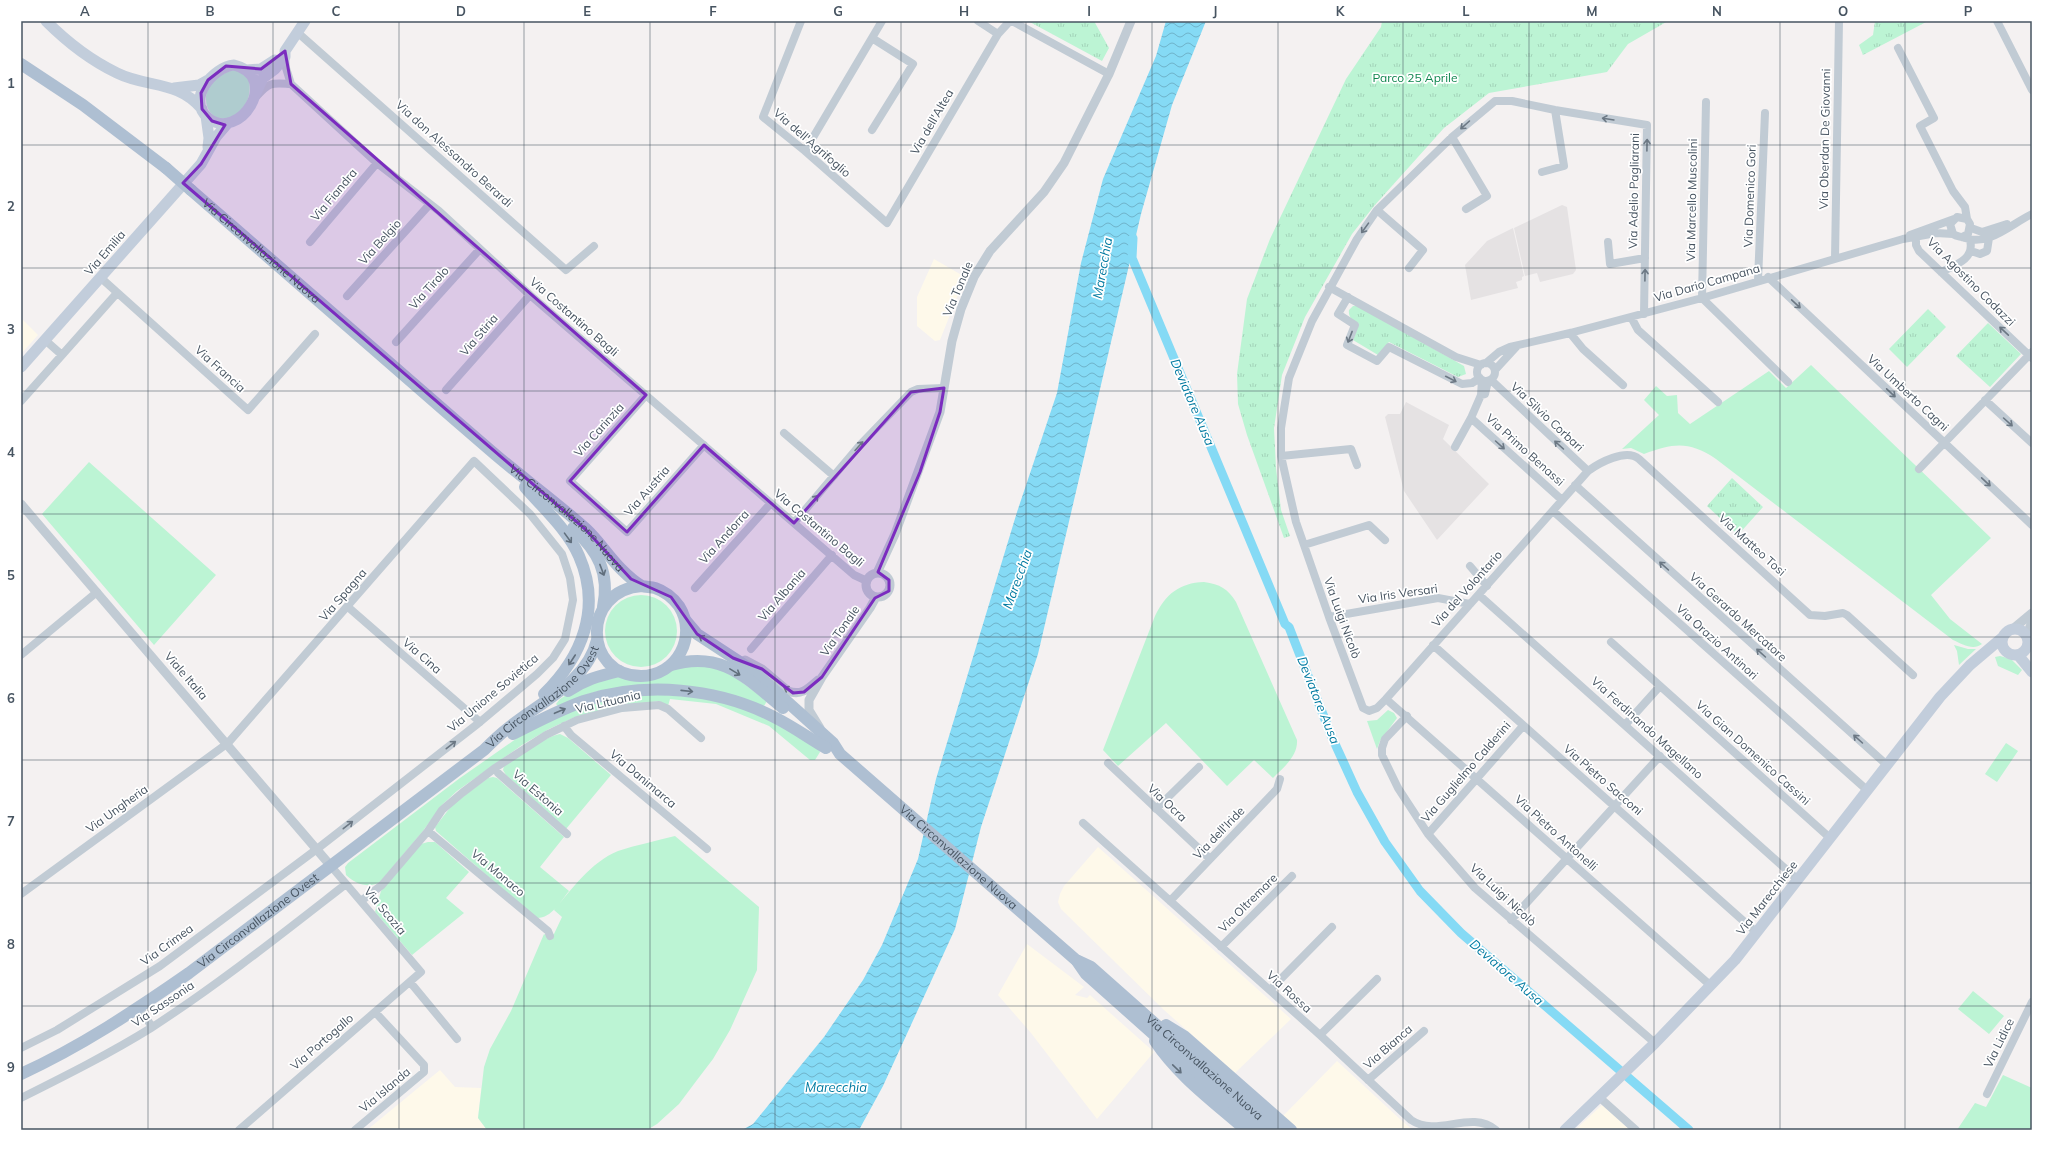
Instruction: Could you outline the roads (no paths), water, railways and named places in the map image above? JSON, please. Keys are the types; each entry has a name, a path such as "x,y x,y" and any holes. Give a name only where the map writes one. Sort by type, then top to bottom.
{"main road":[{"path":"46,21 74,47 118,74 170,88 188,95 212,121 228,123 242,116 254,97 263,78 275,70 305,21"},
{"path":"247,70 268,66 280,53 285,54"},
{"name":"Via Circonvallazione Nuova","path":"21,64 83,105 166,168 491,450 586,529 619,568 642,586"},
{"path":"170,88 199,85 226,66 234,65 247,70 254,78 256,86 254,97"},
{"path":"207,154 209,138 201,93 208,80"},
{"name":"Via Emilia","path":"21,367 201,164 216,136 228,123"},
{"name":"Via Circonvallazione Nuova","path":"491,450 525,487 549,506 581,536 597,556 604,575 606,590 602,608"},
{"path":"510,732 564,671 580,645 588,620 588,597 585,575 579,556 562,529 525,487"},
{"path":"642,586 654,588 671,597 678,605 686,621 686,637 683,648 671,665 656,674 648,676 628,675 619,671 604,657 597,640 598,617 602,608 617,593 630,587 642,586"},
{"name":"Via Circonvallazione Nuova","path":"686,621 697,634 752,670 833,743 840,754 1076,960 1091,967 1261,1130"},
{"path":"2014,628 2020,629 2026,634 2029,640 2030,650 2018,654 2011,654 2005,650 2002,643 2003,636 2008,631 2014,628"},
{"name":"Via Marecchiese","path":"1565,1130 1655,1043 1735,960 1940,696 1970,665 2003,636"},
{"name":"Via Circonvallazione Ovest","path":"510,732 576,676 588,662 597,640"},
{"name":"Via Marecchiese","path":"1970,665 2005,650"},
{"path":"2018,654 2032,672"},
{"name":"Via Circonvallazione Nuova","path":"671,665 687,660 703,660 732,670 801,722 826,748 840,754"},
{"name":"Via Circonvallazione Ovest","path":"21,1074 43,1064 140,1007 189,973 484,750 566,692 584,680 598,675 619,671"},
{"path":"510,732 597,698 637,691 676,690 696,692 747,705 774,716 826,748"},
{"path":"1149,1024 1165,1057 1177,1070 1246,1130"},
{"path":"1149,1024 1168,1026 1184,1036 1291,1130"},
{"name":"Via Circonvallazione Nuova","path":"1149,1024 1275,1130"}],"street":[{"name":"Via dell'Agrifoglio","path":"801,21 763,117 805,151 887,223"},
{"path":"805,151 882,21"},
{"path":"978,21 998,34"},
{"path":"1011,21 1109,74"},
{"name":"Via dell'Altea","path":"887,223 998,34 1011,21"},
{"name":"Via Tonale","path":"877,573 896,534 920,472 940,412 952,341 967,294 982,263 1000,239 1044,192 1064,163 1109,74 1131,21"},
{"name":"Via Oberdan De Giovanni","path":"1835,258 1840,21"},
{"path":"1997,21 2032,90"},
{"name":"Via don Alessandro Berardi","path":"297,32 566,270 594,246"},
{"path":"872,38 913,64 872,130"},
{"path":"1898,48 1934,118 1920,126 1954,191 1965,207 1960,218 1950,228 1953,234"},
{"path":"254,97 274,82 291,84 286,68 285,54"},
{"name":"Via Costantino Bagli","path":"291,84 377,163 430,204 530,295 854,575 867,581"},
{"name":"Via Luigi Nicolò","path":"1377,708 1369,711 1363,708 1359,700 1293,510 1281,456 1280,428 1289,378 1312,321 1329,287 1357,239 1377,210 1452,137 1495,101 1512,101 1555,110"},
{"name":"Via Marcello Muscolini","path":"1702,298 1706,102"},
{"path":"1542,172 1564,166 1555,110"},
{"name":"Via Adelio Pagliarani","path":"1555,110 1647,125 1644,314"},
{"name":"Via Domenico Gori","path":"1758,280 1765,113"},
{"path":"1452,137 1487,196 1466,209"},
{"name":"Via Fiandra","path":"310,242 377,163"},
{"name":"Via Belgio","path":"348,296 430,204"},
{"path":"1377,210 1423,250 1409,268"},
{"name":"Via Dario Campana","path":"1971,228 1978,232 1990,231 2032,214"},
{"path":"1941,272 1957,265 1969,256 1971,251 1966,238 1971,228 1960,218"},
{"name":"Via Dario Campana","path":"1903,239 1911,234 1960,218"},
{"name":"Via Dario Campana","path":"1483,374 1503,350 1517,346 1570,334 1702,298 1768,277 1903,239 1936,233 1953,234 1966,238 1989,238 1998,234 2015,222"},
{"name":"Via Agostino Codazzi","path":"1916,237 1916,245 1919,251 2031,355"},
{"path":"1971,251 1980,254 1987,251 1989,238"},
{"name":"Via Adelio Pagliarani","path":"1608,242 1610,264 1645,258"},
{"name":"Via Tirolo","path":"396,342 480,249"},
{"name":"Via Umberto Cagni","path":"1768,277 2032,525"},
{"name":"Via Francia","path":"101,278 248,410 315,334"},
{"name":"Via Silvio Corbari","path":"1329,287 1456,356 1483,374 1588,471"},
{"path":"21,400 117,293"},
{"name":"Via Stiria","path":"446,390 530,295"},
{"path":"1348,297 1338,314 1355,324 1347,345 1377,361 1389,347 1462,384 1472,383 1483,374 1494,375 1494,370 1517,346"},
{"path":"1702,298 1788,382"},
{"path":"1631,317 1638,330 1718,402"},
{"path":"1570,334 1583,349 1623,385"},
{"path":"45,340 62,355"},
{"path":"1919,469 1985,400 2031,355"},
{"path":"1455,447 1471,418 1481,395 1483,374"},
{"path":"794,523 859,446 910,392 918,389 944,388"},
{"name":"Via Carinzia","path":"570,481 646,395"},
{"path":"1985,400 2032,443"},
{"name":"Via Primo Benassi","path":"1471,418 1562,500"},
{"path":"784,433 834,476"},
{"name":"Via Austria","path":"570,481 627,532 704,445"},
{"path":"1281,456 1352,449 1357,465"},
{"name":"Via Matteo Tosi","path":"1575,486 1588,471 1597,464 1629,455 1636,456 1810,615 1825,616 1843,613 1847,615 1913,675"},
{"name":"Via Spagna","path":"228,743 474,461"},
{"name":"Via Unione Sovietica","path":"317,849 480,722 537,674 553,658 565,639 573,600 570,578 562,554 530,514 474,461"},
{"name":"Via del Volontario","path":"1377,708 1575,486"},
{"name":"Via Gerardo Mercatore","path":"1575,486 1887,765"},
{"name":"Via Andorra","path":"695,588 771,503"},
{"name":"Viale Italia","path":"21,504 228,743 330,865"},
{"name":"Via Orazio Antinori","path":"1553,511 1866,790"},
{"path":"1304,545 1369,525 1385,540"},
{"name":"Via Albania","path":"750,650 832,555"},
{"path":"1470,566 1487,586"},
{"path":"877,573 887,577 890,588 886,594 876,597 868,591 867,581 871,576 877,573"},
{"path":"21,655 97,592"},
{"name":"Via Ferdinando Magellano","path":"1479,595 1798,880"},
{"name":"Via Tonale","path":"822,733 808,705 822,677 876,597"},
{"name":"Via Iris Versari","path":"1329,617 1438,598 1470,604"},
{"name":"Via Cina","path":"348,607 480,722"},
{"path":"2014,628 2032,613"},
{"path":"2026,634 2032,622"},
{"name":"Via Gian Domenico Cassini","path":"1611,642 1830,838"},
{"name":"Via Pietro Sacconi","path":"1433,645 1757,933"},
{"name":"Via Tonale","path":"733,658 747,661 762,669 788,691 794,693 804,692 822,677"},
{"path":"1625,725 1660,686"},
{"name":"Via Pietro Antonelli","path":"1386,699 1478,778 1567,860 1710,985"},
{"name":"Via Lituania","path":"361,901 382,885 428,831 442,810 495,768 564,726 577,720 622,708 659,705 668,709 701,738"},
{"name":"Via Luigi Nicolò","path":"1407,716 1385,740 1382,748 1382,755 1398,788 1428,834 1475,888 1655,1043"},
{"name":"Via Danimarca","path":"564,726 571,735 707,849"},
{"name":"Via Guglielmo Calderini","path":"1428,834 1523,726"},
{"name":"Via Ungheria","path":"21,894 228,743"},
{"path":"1511,920 1660,756"},
{"name":"Via Ocra","path":"1108,764 1210,860"},
{"path":"1156,809 1198,767"},
{"name":"Via Estonia","path":"495,768 567,834"},
{"name":"Via dell'Iride","path":"1170,901 1277,789 1280,778"},
{"name":"Via Rossa","path":"1083,823 1320,1035 1418,1125 1434,1127 1481,1122 1490,1125 1496,1130"},
{"name":"Via Monaco","path":"428,831 548,931 550,936"},
{"name":"Via Crimea","path":"21,1048 70,1022 160,966 317,849"},
{"name":"Via Scozia","path":"330,865 421,972"},
{"name":"Via Oltremare","path":"1221,947 1292,876"},
{"name":"Via Sassonia","path":"21,1098 95,1061 152,1027 228,974 346,884"},
{"path":"1270,990 1332,927"},
{"name":"Via Portogallo","path":"239,1130 421,972"},
{"path":"1320,1035 1377,979"},
{"path":"410,982 457,1039"},
{"name":"Via Lidice","path":"1987,1094 2032,1002"},
{"path":"140,1007 152,1027"},
{"name":"Via Islanda","path":"355,1130 424,1072 424,1065 375,1012"},
{"name":"Via Bianca","path":"1368,1080 1424,1031"},
{"path":"1599,1097 1636,1130"}],"water":[{"name":"Marecchia","path":"1166,21 1206,21 1172,105 1141,214 1038,654 981,827 955,929 883,1086 859,1130 742,1130 753,1124 824,1037 863,980 882,945 918,859 936,779 1017,512 1057,393 1081,263 1103,179 1156,56"}],"waterway":[{"name":"Deviatore Ausa","path":"1133,238 1132,258 1285,624 1289,627 1331,735 1357,792 1385,842 1420,891 1461,933 1689,1130"}],"park label":[{"name":"Parco 25 Aprile","path":"1415,78"}]}
